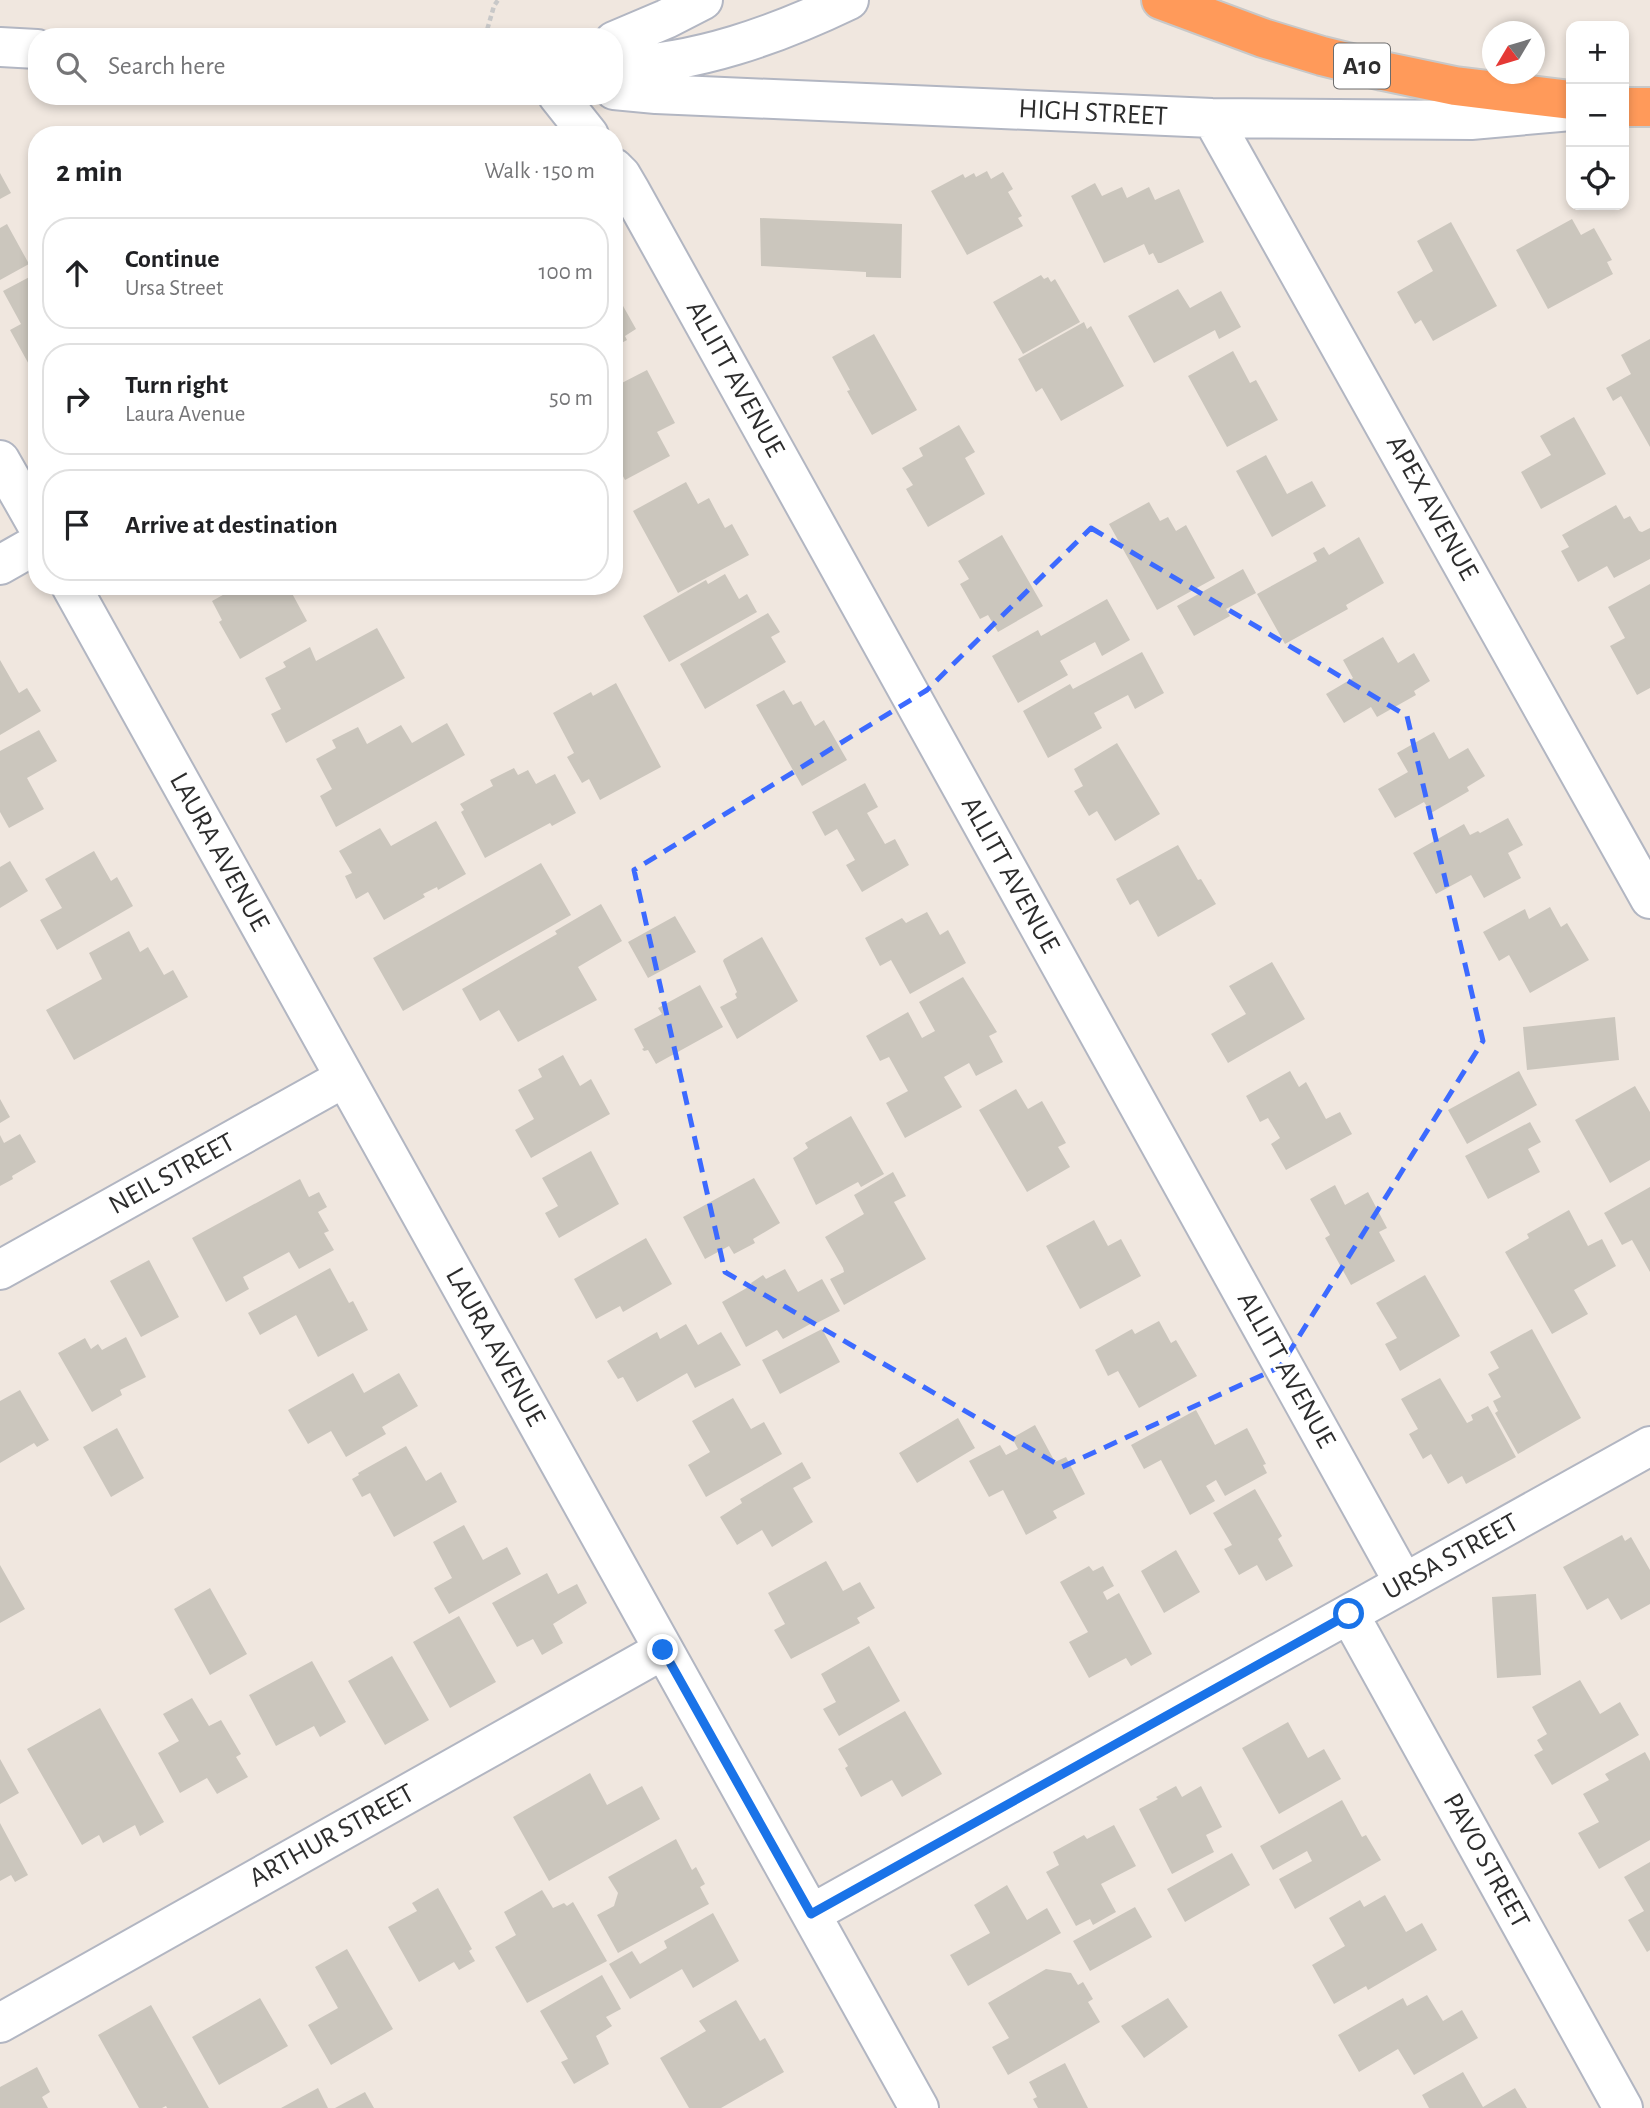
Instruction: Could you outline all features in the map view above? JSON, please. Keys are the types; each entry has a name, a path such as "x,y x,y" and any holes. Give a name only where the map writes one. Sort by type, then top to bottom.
{"highway":[{"name":"A10","path":"1161,0 1263,38 1383,71 1455,86 1566,99"},
{"path":"1629,107 1650,107"}],"street":[{"path":"623,37 703,0"},
{"path":"623,65 657,63 713,51 816,16 849,0"},
{"path":"0,47 28,49"},
{"name":"HIGH STREET","path":"623,90 1212,118 1471,120 1566,111"},
{"path":"565,105 582,126"},
{"name":"APEX AVENUE","path":"1212,118 1650,899"},
{"name":"ALLITT AVENUE","path":"623,183 1404,1583"},
{"path":"0,460 28,510"},
{"path":"0,565 28,549"},
{"name":"LAURA AVENUE","path":"76,595 919,2108"},
{"name":"NEIL STREET","path":"0,1270 344,1078"},
{"name":"URSA STREET","path":"811,1914 1650,1446"},
{"name":"PAVO STREET","path":"1349,1614 1623,2108"},
{"name":"ARTHUR STREET","path":"0,2023 663,1650"}],"path":[{"path":"488,28 498,0"}],"highlighted area":[{"path":"1091,528 1407,716 1483,1041 1280,1367 1062,1467 725,1272 634,870 927,690"}],"building":[{"path":"987,171 991,179 1003,172 1013,189 1008,192 1022,216 1018,218 1023,226 967,255 931,191 963,174 965,178 974,173 976,177"},
{"path":"0,173 11,193 0,199"},
{"path":"1095,183 1102,196 1122,187 1127,198 1149,187 1155,200 1179,189 1204,242 1161,263 1158,263 1153,253 1149,255 1144,244 1104,263 1071,196"},
{"path":"760,218 902,224 901,278 866,277 866,272 761,266"},
{"path":"1572,219 1581,235 1594,228 1612,260 1607,262 1613,274 1548,309 1516,250"},
{"path":"1451,222 1497,306 1433,341 1421,320 1415,324 1397,292 1433,271 1417,241"},
{"path":"7,224 28,265 0,280 0,228"},
{"path":"1041,275 1044,279 1048,277 1051,282 1055,279 1080,322 1023,354 993,302"},
{"path":"28,278 28,363 10,330 21,324 3,291"},
{"path":"1178,289 1190,308 1221,291 1241,327 1219,339 1215,330 1154,363 1128,316"},
{"path":"623,306 636,329 625,336 627,340 623,342"},
{"path":"1084,322 1087,329 1091,326 1124,386 1061,421 1042,388 1036,392 1018,359"},
{"path":"874,334 917,410 872,435 847,391 850,390 832,357"},
{"path":"1650,339 1650,447 1621,396 1613,401 1606,388 1631,374 1621,355"},
{"path":"1233,351 1250,383 1256,380 1278,420 1227,447 1188,376"},
{"path":"647,370 675,423 657,432 670,456 625,480 623,476 623,382"},
{"path":"1574,417 1606,474 1541,509 1521,472 1551,455 1540,436"},
{"path":"959,425 975,452 965,458 985,494 928,527 906,489 913,485 902,468 923,456 919,448"},
{"path":"1266,455 1287,494 1312,481 1326,506 1272,537 1236,471"},
{"path":"686,482 698,504 709,498 725,528 732,524 749,555 678,593 633,511"},
{"path":"1149,502 1160,521 1168,517 1176,531 1186,525 1215,578 1157,610 1109,524"},
{"path":"1616,505 1624,519 1630,516 1639,531 1650,528 1650,559 1614,578 1607,566 1578,582 1561,551 1569,547 1562,535"},
{"path":"1002,535 1043,606 998,632 988,615 980,619 960,584 969,579 958,561"},
{"path":"1359,537 1384,583 1346,605 1348,609 1285,644 1257,594 1317,561 1313,553 1324,547 1329,555"},
{"path":"1243,569 1256,593 1226,609 1230,616 1194,636 1177,606"},
{"path":"725,574 739,599 747,594 757,612 669,662 643,616 706,580 708,584"},
{"path":"1650,584 1650,688 1637,695 1610,646 1625,638 1608,607"},
{"path":"223,595 293,595 307,621 240,659 219,622 222,620 212,601"},
{"path":"1107,599 1130,640 1102,656 1095,642 1060,661 1068,675 1018,703 992,656 1038,630 1041,636"},
{"path":"768,613 780,632 771,637 786,662 705,709 680,664"},
{"path":"377,628 405,678 286,743 271,714 281,709 265,678 286,667 283,662 310,647 316,661"},
{"path":"1383,637 1398,663 1414,653 1430,681 1414,691 1416,695 1377,717 1371,707 1344,723 1326,694 1353,678 1343,660"},
{"path":"1142,652 1164,693 1135,709 1128,695 1094,713 1102,728 1048,758 1023,711 1070,684 1073,689"},
{"path":"0,660 19,693 27,688 41,711 0,735"},
{"path":"616,683 661,767 600,800 589,779 582,783 567,757 574,753 553,713 591,692 593,696"},
{"path":"784,690 793,705 801,701 815,726 824,720 847,760 802,786 756,705"},
{"path":"447,723 465,755 336,827 320,796 332,789 316,759 336,748 332,740 358,727 367,744 401,725 412,743"},
{"path":"39,730 57,761 27,778 44,809 9,828 0,812 0,751"},
{"path":"1434,732 1449,759 1468,748 1485,776 1467,787 1469,791 1431,813 1424,802 1395,818 1378,789 1408,772 1397,753"},
{"path":"1117,743 1160,814 1115,841 1097,811 1089,816 1074,791 1083,786 1074,769"},
{"path":"514,768 518,775 528,770 536,784 555,774 576,813 552,826 550,823 485,858 461,812 464,810 460,804 493,786 490,780"},
{"path":"865,783 878,807 867,813 885,844 895,839 909,865 862,892 846,865 855,860 837,829 825,836 812,812"},
{"path":"1508,818 1523,845 1508,853 1521,878 1484,898 1471,875 1436,894 1413,853 1464,824 1470,835 1478,831 1480,833"},
{"path":"436,821 466,874 438,890 437,887 423,894 425,897 384,920 368,892 356,899 345,876 352,873 339,851 380,828 391,846"},
{"path":"1178,845 1198,880 1201,879 1216,904 1158,937 1138,900 1130,905 1116,879"},
{"path":"94,851 111,881 117,877 133,906 57,950 40,920 62,908 45,879"},
{"path":"10,861 28,891 0,908 0,867"},
{"path":"541,863 571,915 403,1011 373,958"},
{"path":"601,904 622,941 578,967 597,1000 518,1042 499,1010 480,1021 462,989 557,934 555,931"},
{"path":"1550,907 1561,927 1567,923 1589,960 1530,993 1509,955 1499,961 1483,932 1525,909 1529,919"},
{"path":"927,912 940,935 948,930 966,963 910,994 891,960 880,966 865,938 902,918 906,923"},
{"path":"675,916 696,952 648,978 628,942"},
{"path":"129,931 140,952 148,947 164,975 173,970 188,997 74,1060 46,1010 102,979 89,953"},
{"path":"762,937 798,1001 737,1039 720,1007 737,998 737,992 723,961"},
{"path":"1272,962 1305,1019 1228,1063 1211,1034 1246,1014 1229,986"},
{"path":"963,977 997,1032 989,1036 1003,1062 976,1076 969,1063 944,1077 962,1107 905,1138 886,1103 908,1091 889,1057 880,1061 866,1036 908,1012 922,1038 935,1031 919,1002"},
{"path":"700,985 723,1027 656,1064 648,1050 642,1049 644,1048 634,1029 662,1014 658,1008"},
{"path":"1615,1017 1619,1060 1527,1070 1523,1027"},
{"path":"563,1055 580,1086 591,1079 610,1114 531,1158 515,1130 534,1119 518,1090 542,1077 538,1069"},
{"path":"1290,1071 1299,1087 1306,1082 1326,1119 1340,1112 1352,1134 1286,1170 1271,1144 1280,1138 1268,1118 1260,1122 1246,1096"},
{"path":"1519,1071 1537,1105 1467,1144 1448,1110"},
{"path":"1635,1086 1650,1112 1650,1160 1610,1183 1575,1120"},
{"path":"1016,1089 1028,1109 1042,1101 1066,1143 1058,1147 1070,1167 1027,1192 979,1110"},
{"path":"0,1099 10,1117 0,1123"},
{"path":"851,1116 884,1174 861,1187 858,1182 816,1205 793,1158 808,1148 805,1143"},
{"path":"1530,1122 1541,1142 1528,1149 1540,1172 1488,1199 1465,1156"},
{"path":"20,1134 36,1162 0,1186 0,1135 4,1143"},
{"path":"591,1151 619,1204 559,1238 545,1213 558,1206 542,1178"},
{"path":"893,1172 906,1196 894,1202 926,1259 844,1305 830,1279 844,1272 843,1268 825,1237 864,1214 854,1195"},
{"path":"754,1178 780,1223 753,1239 755,1243 734,1254 729,1246 705,1259 683,1217"},
{"path":"300,1179 309,1197 319,1192 327,1207 318,1212 329,1231 324,1233 334,1250 299,1269 289,1252 243,1277 249,1289 226,1302 192,1238"},
{"path":"1335,1185 1345,1205 1368,1192 1387,1228 1379,1232 1395,1261 1351,1285 1325,1238 1330,1235 1310,1199"},
{"path":"1650,1187 1650,1272 1632,1240 1622,1245 1604,1213"},
{"path":"1569,1210 1588,1246 1602,1239 1616,1266 1574,1290 1588,1314 1552,1334 1505,1252 1529,1238 1527,1234"},
{"path":"1094,1220 1108,1246 1121,1239 1141,1276 1080,1309 1046,1246"},
{"path":"646,1238 672,1284 623,1312 620,1306 596,1319 574,1279"},
{"path":"149,1260 179,1317 141,1337 110,1281"},
{"path":"330,1268 349,1303 353,1301 368,1330 318,1357 296,1315 260,1335 248,1313"},
{"path":"785,1269 798,1292 822,1279 840,1311 783,1339 777,1330 746,1347 722,1302 752,1285 751,1283 763,1275 766,1279"},
{"path":"1425,1275 1460,1336 1400,1371 1385,1344 1397,1338 1376,1303"},
{"path":"1159,1321 1171,1343 1176,1340 1197,1376 1139,1408 1118,1371 1108,1376 1095,1350 1132,1329 1135,1334"},
{"path":"686,1324 698,1345 721,1332 741,1365 695,1388 687,1373 637,1402 623,1377 618,1379 607,1361 657,1332 660,1339"},
{"path":"822,1329 840,1362 780,1394 762,1360"},
{"path":"1532,1329 1581,1418 1518,1454 1495,1413 1498,1411 1493,1401 1501,1397 1488,1374 1499,1368 1490,1352"},
{"path":"126,1337 146,1377 120,1390 122,1395 92,1412 58,1353 85,1338 91,1349 98,1344 102,1350"},
{"path":"353,1373 364,1393 399,1373 418,1406 382,1427 386,1434 346,1457 331,1431 308,1444 288,1410"},
{"path":"1440,1378 1467,1423 1473,1420 1471,1415 1488,1406 1516,1457 1466,1484 1462,1476 1448,1484 1431,1454 1423,1459 1409,1434 1418,1429 1401,1399"},
{"path":"20,1390 49,1440 37,1447 34,1443 0,1463 0,1401"},
{"path":"733,1398 751,1429 764,1422 782,1454 706,1497 688,1465 710,1452 692,1421"},
{"path":"1196,1410 1215,1445 1247,1428 1266,1464 1263,1465 1267,1473 1225,1496 1216,1480 1206,1486 1215,1501 1190,1515 1161,1460 1144,1469 1131,1445"},
{"path":"958,1418 975,1448 917,1483 899,1453"},
{"path":"1035,1425 1055,1462 1066,1457 1085,1494 1053,1511 1057,1518 1026,1535 1003,1490 989,1497 969,1461 1000,1445 1006,1455 1018,1449 1012,1438"},
{"path":"117,1428 144,1478 111,1497 83,1447"},
{"path":"406,1446 426,1481 441,1472 457,1502 394,1537 370,1493 362,1497 352,1479"},
{"path":"802,1462 811,1478 793,1488 813,1522 772,1547 762,1530 737,1545 720,1517 742,1503 740,1499"},
{"path":"1255,1489 1282,1536 1278,1539 1293,1566 1266,1581 1257,1565 1239,1575 1224,1549 1232,1545 1213,1513"},
{"path":"464,1525 483,1560 507,1547 521,1574 449,1614 434,1588 452,1578 433,1542"},
{"path":"1622,1535 1625,1541 1631,1537 1650,1570 1650,1604 1621,1620 1608,1598 1587,1610 1563,1567"},
{"path":"1176,1550 1200,1592 1164,1613 1141,1571"},
{"path":"826,1561 843,1591 860,1582 875,1608 857,1618 860,1623 791,1659 774,1630 785,1624 768,1593"},
{"path":"0,1565 25,1609 0,1623"},
{"path":"1089,1566 1093,1571 1103,1566 1114,1586 1103,1592 1107,1600 1119,1593 1152,1654 1131,1666 1126,1658 1089,1678 1069,1642 1088,1632 1060,1582"},
{"path":"547,1573 558,1594 577,1584 587,1603 553,1624 563,1643 542,1655 533,1639 517,1647 492,1603"},
{"path":"210,1588 247,1654 210,1675 174,1609"},
{"path":"1536,1594 1541,1675 1497,1678 1492,1597"},
{"path":"459,1616 496,1682 450,1708 413,1642"},
{"path":"869,1646 900,1701 839,1736 823,1709 836,1702 821,1674"},
{"path":"392,1656 429,1720 385,1745 348,1681"},
{"path":"312,1661 346,1722 320,1737 314,1726 276,1746 249,1695"},
{"path":"1580,1680 1600,1714 1620,1702 1639,1735 1552,1785 1534,1755 1543,1750 1537,1740 1547,1734 1532,1707"},
{"path":"192,1698 209,1726 221,1720 241,1754 236,1757 248,1777 217,1794 207,1778 180,1793 158,1753 179,1741 163,1714"},
{"path":"100,1708 164,1822 140,1836 135,1825 103,1843 99,1835 82,1845 27,1749"},
{"path":"905,1711 942,1774 902,1797 892,1780 861,1797 838,1749"},
{"path":"1288,1722 1308,1758 1324,1749 1341,1779 1279,1814 1242,1748"},
{"path":"1645,1752 1650,1761 1650,1840 1599,1869 1578,1833 1599,1822 1583,1794 1609,1780 1605,1774"},
{"path":"0,1759 19,1793 0,1804"},
{"path":"590,1773 607,1805 642,1786 660,1819 549,1881 513,1817"},
{"path":"1176,1786 1182,1797 1201,1786 1222,1827 1206,1835 1214,1852 1172,1874 1139,1809"},
{"path":"1342,1800 1362,1837 1366,1835 1381,1860 1295,1909 1279,1879 1312,1861 1307,1851 1273,1870 1260,1846"},
{"path":"0,1823 28,1875 15,1882 11,1875 0,1881"},
{"path":"1114,1825 1136,1866 1101,1884 1116,1912 1093,1925 1090,1919 1076,1926 1046,1872 1059,1865 1053,1852 1084,1835 1087,1839"},
{"path":"676,1839 692,1870 696,1867 705,1884 700,1887 709,1904 618,1953 597,1915 614,1906 618,1893 608,1877"},
{"path":"1232,1853 1250,1885 1185,1922 1167,1889"},
{"path":"1650,1862 1650,1950 1647,1952 1628,1920 1644,1911 1624,1877"},
{"path":"1007,1885 1027,1920 1047,1908 1061,1933 968,1986 950,1955 990,1933 974,1905"},
{"path":"438,1888 472,1949 469,1951 475,1961 459,1970 454,1962 419,1982 388,1927 417,1911 412,1903"},
{"path":"542,1890 553,1908 564,1903 567,1906 573,1902 607,1961 527,2003 495,1947 516,1935 504,1912"},
{"path":"1385,1895 1406,1932 1422,1923 1437,1950 1368,1990 1366,1986 1334,2004 1312,1965 1345,1946 1329,1918 1360,1900 1364,1907"},
{"path":"1135,1907 1152,1937 1090,1971 1073,1941"},
{"path":"713,1913 739,1961 693,1988 682,1969 630,1999 609,1964 632,1951 640,1964 667,1948 664,1941"},
{"path":"347,1949 393,2029 331,2065 308,2025 338,2008 315,1967"},
{"path":"1046,1969 1071,1973 1078,1985 1083,1982 1093,1999 1088,2002 1100,2022 1008,2075 992,2047 1009,2038 988,2003"},
{"path":"602,1975 621,2009 606,2017 612,2026 596,2036 609,2064 574,2084 561,2062 568,2059 540,2011"},
{"path":"1427,1995 1443,2021 1462,2010 1478,2038 1414,2075 1398,2049 1359,2072 1338,2035 1403,1998 1407,2006"},
{"path":"260,1998 288,2046 219,2085 192,2037"},
{"path":"1168,1998 1188,2027 1144,2058 1121,2026"},
{"path":"736,2000 760,2041 765,2038 784,2072 721,2108 689,2108 660,2058 706,2031 699,2021"},
{"path":"151,2005 209,2108 139,2108 98,2035"},
{"path":"1065,2063 1088,2108 1038,2108 1033,2099 1037,2097 1029,2082"},
{"path":"37,2067 50,2092 42,2097 48,2108 0,2108 0,2087"},
{"path":"1463,2072 1483,2107 1515,2088 1527,2108 1429,2108 1422,2095"},
{"path":"318,2088 328,2108 281,2108"},
{"path":"365,2092 374,2108 335,2108"}],"route":[{"path":"663,1650 811,1914 1349,1614"}]}
